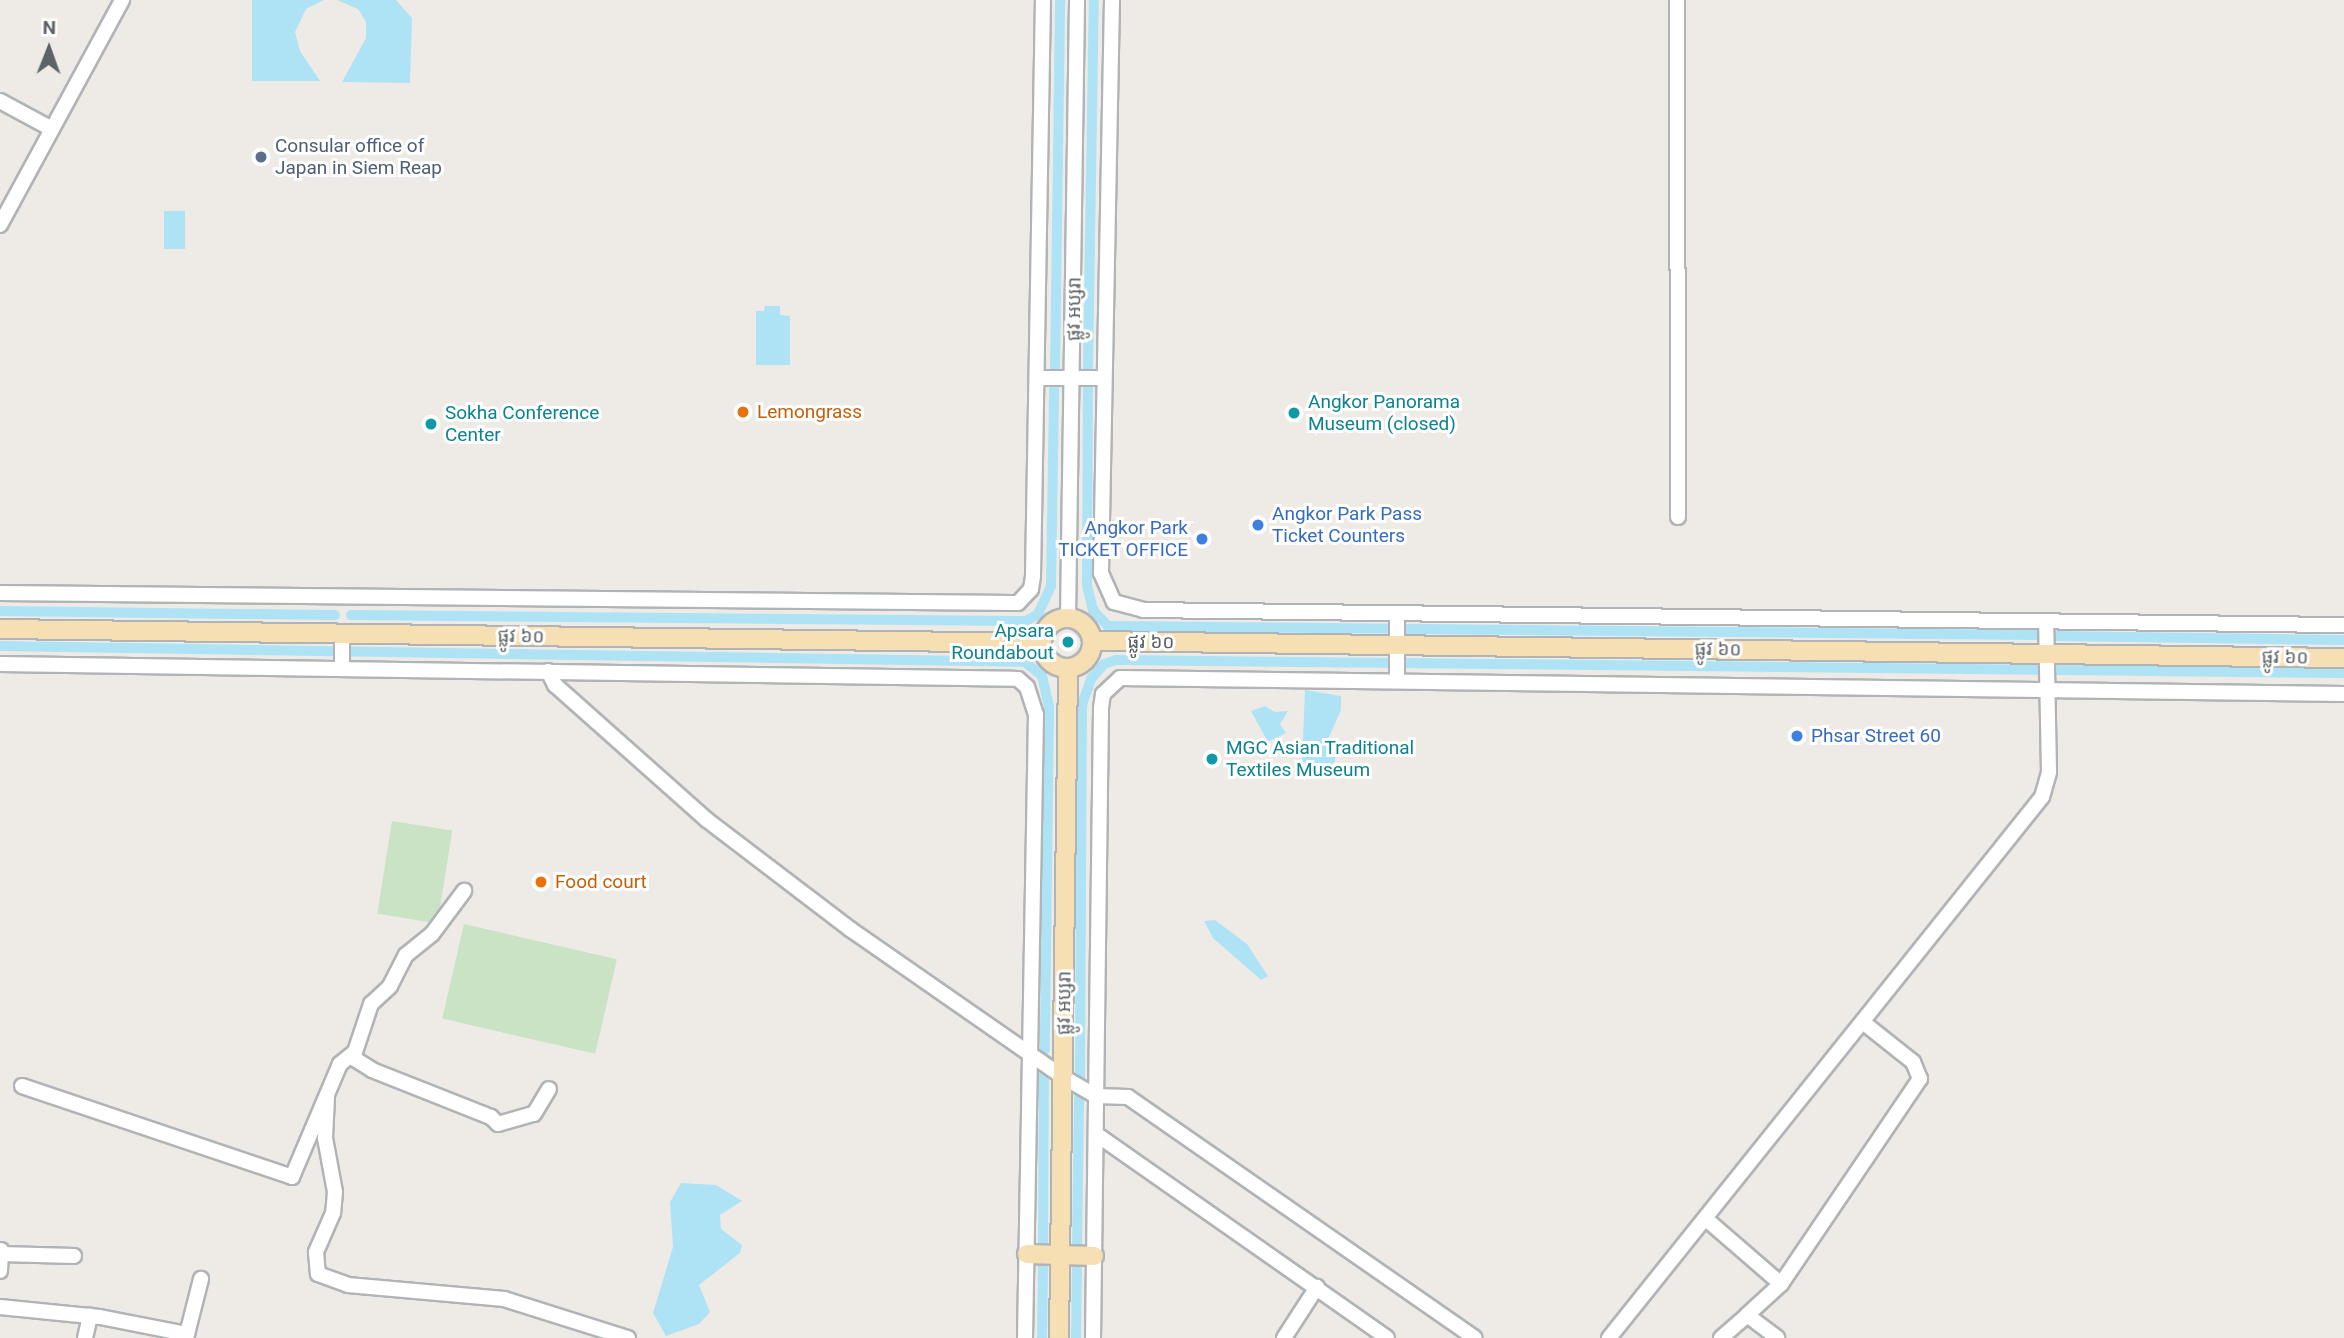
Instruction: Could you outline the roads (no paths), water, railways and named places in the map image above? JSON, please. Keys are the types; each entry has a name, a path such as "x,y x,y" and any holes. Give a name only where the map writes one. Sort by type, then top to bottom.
{"main road":[{"path":"1068,617 1086,625 1093,641 1088,657 1069,668 1048,660 1041,642 1048,625 1068,617"},
{"name":"ផ្លូវ ៦០","path":"0,629 342,644 1041,642"},
{"name":"ផ្លូវ ៦០","path":"1093,641 1397,644 2045,658 2344,657"},
{"name":"ផ្លូវ អប្សរា","path":"1059,1338 1069,668"},
{"path":"1027,1254 1094,1256"}],"street":[{"path":"0,593 1010,606 1025,596 1032,576 1042,0"},
{"name":"ផ្លូវ អប្សរា","path":"1068,617 1077,0"},
{"path":"1112,0 1101,573 1114,602 1143,610 1397,616 2344,625"},
{"path":"1677,0 1678,517"},
{"path":"0,225 120,1"},
{"path":"0,101 52,129"},
{"path":"1037,378 1103,378"},
{"path":"1397,616 1397,677"},
{"path":"1609,1338 1864,1023 2042,797 2049,772 2045,687 2046,621"},
{"path":"342,644 342,669"},
{"path":"0,664 1004,677 1027,687 1036,714 1025,1338"},
{"path":"548,671 555,685 707,820 850,929 1063,1077 1096,1096 1128,1097 1475,1338"},
{"path":"1093,1338 1103,694 1120,678 1397,677 2344,694"},
{"path":"22,1086 292,1178 340,1064 351,1056 370,1004 390,986 406,954 432,934 464,891"},
{"path":"1721,1338 1782,1284 1920,1079 1913,1062 1864,1023"},
{"path":"351,1056 372,1070 491,1117 498,1125 534,1114 549,1089"},
{"path":"327,1096 325,1138 335,1192 333,1213 316,1252 318,1275 348,1285 504,1299 628,1338"},
{"path":"1096,1134 1387,1338"},
{"path":"1706,1219 1782,1284"},
{"path":"0,1271 1,1252 74,1256"},
{"path":"0,1307 90,1316 187,1334 201,1279"},
{"path":"1284,1338 1317,1287"},
{"path":"1747,1315 1777,1338"},
{"path":"85,1338 90,1316"}],"water":[{"path":"252,0 324,0 306,9 295,32 300,51 320,81 252,81"},
{"path":"337,0 396,0 412,18 410,83 342,82 366,38 366,22 358,9"},
{"path":"164,211 185,211 185,249 164,249"},
{"path":"765,306 780,306 780,315 790,316 790,365 756,365 756,311 764,311"},
{"path":"1305,690 1341,696 1341,710 1326,744 1336,750 1335,761 1322,774 1302,761"},
{"path":"1265,706 1275,712 1288,711 1280,724 1286,733 1268,742 1251,711"},
{"path":"1215,920 1247,944 1268,976 1261,980 1213,938 1204,921"},
{"path":"681,1183 716,1185 742,1201 720,1215 721,1229 742,1245 740,1253 699,1285 710,1312 699,1324 666,1336 653,1313 673,1247 670,1202"}],"waterway":[{"path":"1055,369 1060,0"},
{"path":"1088,370 1094,0"},
{"path":"351,615 1026,621 1038,614 1051,586 1054,385"},
{"path":"1088,386 1087,586 1093,610 1108,626 2038,635"},
{"path":"0,611 335,615"},
{"path":"2054,636 2344,640"},
{"path":"0,646 1025,662 1042,676 1049,707 1045,1050"},
{"path":"1080,1077 1082,705 1091,679 1104,664 1116,660 2344,673"},
{"path":"1043,1247 1044,1075"},
{"path":"1077,1247 1079,1096"},
{"path":"1042,1338 1043,1263"},
{"path":"1076,1338 1077,1264"}],"place":[{"name":"Consular office of Japan in Siem Reap","path":"261,157"},
{"name":"Lemongrass","path":"743,412"},
{"name":"Angkor Panorama Museum (closed)","path":"1294,413"},
{"name":"Sokha Conference Center","path":"431,424"},
{"name":"Angkor Park Pass Ticket Counters","path":"1258,525"},
{"name":"Angkor Park TICKET OFFICE","path":"1202,539"},
{"name":"Apsara Roundabout","path":"1068,642"},
{"name":"Phsar Street 60","path":"1797,736"},
{"name":"MGC Asian Traditional Textiles Museum","path":"1212,759"},
{"name":"Food court","path":"541,882"}]}
